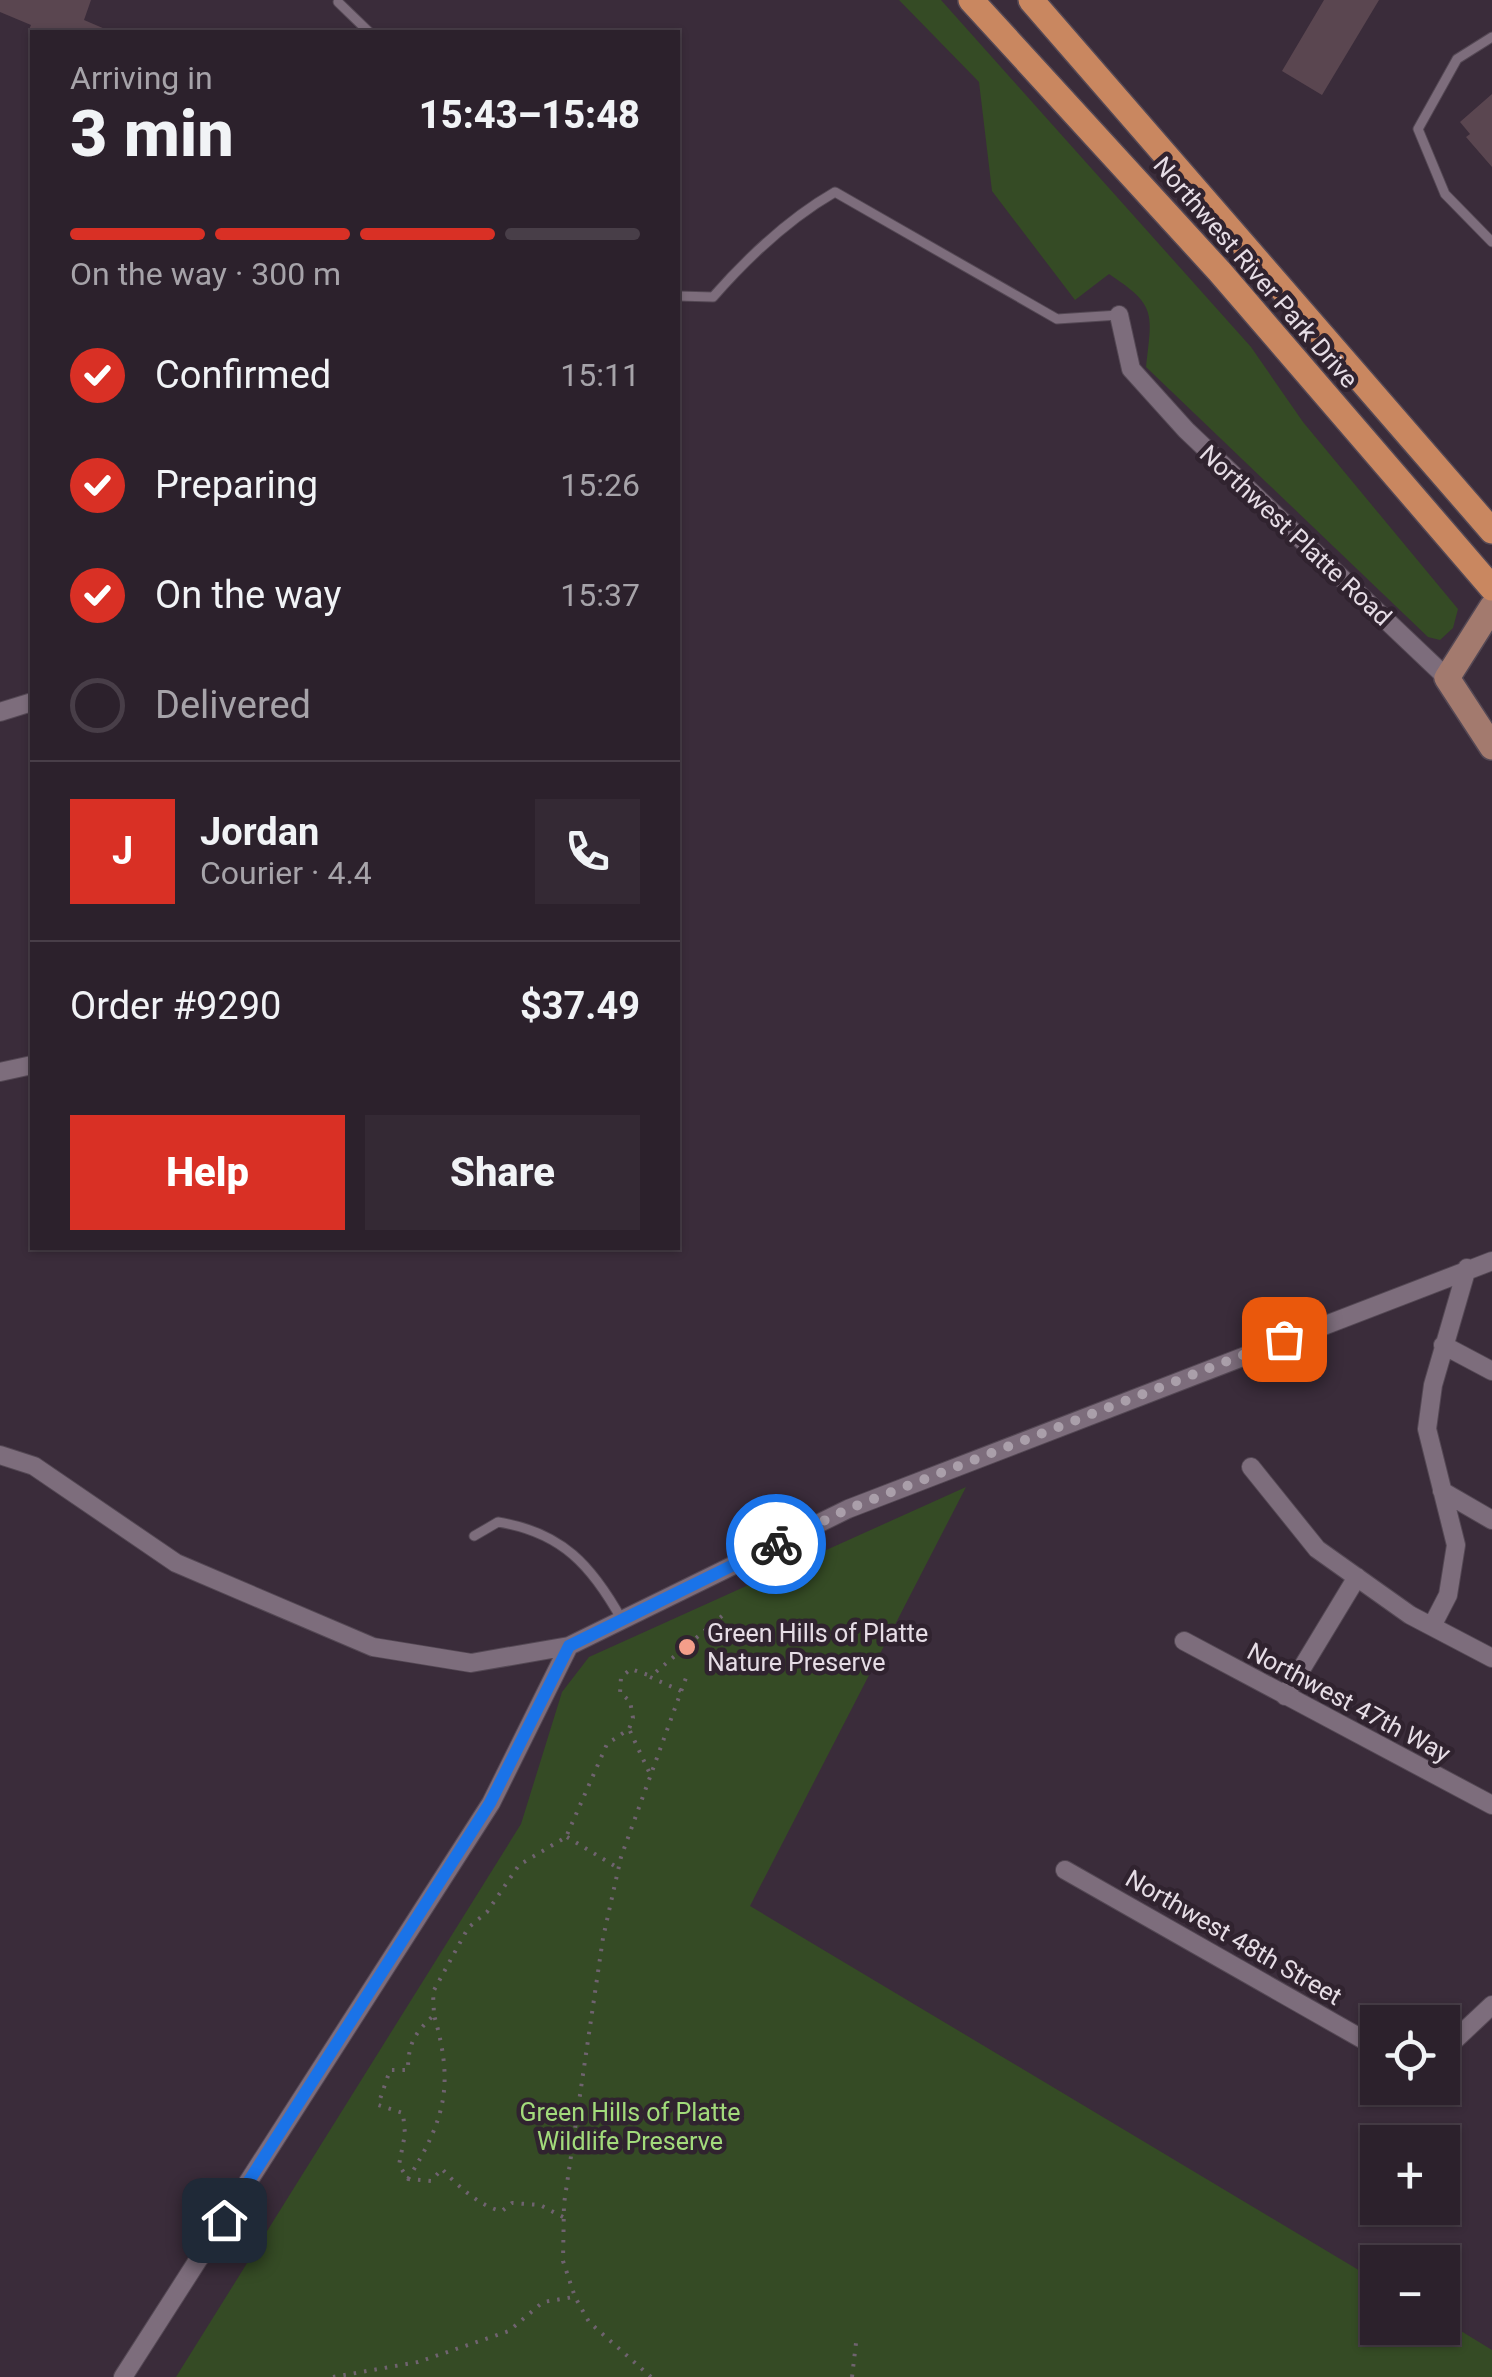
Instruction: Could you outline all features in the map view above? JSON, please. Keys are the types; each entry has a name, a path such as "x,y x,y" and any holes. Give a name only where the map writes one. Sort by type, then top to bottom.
{"main road":[{"name":"Northwest River Park Drive","path":"971,0 1220,272 1492,588"},
{"name":"Northwest River Park Drive","path":"1031,0 1492,532"}],"street":[{"name":"Northwest Platte Road","path":"1120,315 1132,369 1186,430 1447,678 1492,747"},
{"path":"1465,500 1492,504"},
{"path":"1447,678 1492,607"},
{"path":"0,712 30,703"},
{"path":"0,1072 30,1064"},
{"path":"0,1455 34,1466 176,1563 372,1647 470,1663 569,1646 848,1509 1492,1260"},
{"path":"1432,1626 1448,1595 1456,1545 1427,1429 1444,1345 1466,1268"},
{"path":"1444,1345 1492,1371"},
{"path":"1251,1467 1317,1549 1432,1626 1492,1658"},
{"path":"1442,1492 1492,1520"},
{"path":"1284,1696 1357,1577"},
{"name":"Northwest 47th Way","path":"1184,1641 1492,1805"},
{"path":"123,2377 490,1803 569,1646"},
{"name":"Northwest 48th Street","path":"1066,1870 1360,2038"},
{"path":"1460,2035 1492,2005"}],"lane":[{"path":"338,2 367,30"},
{"path":"1492,37 1457,58 1418,129 1445,194 1492,242"},
{"path":"680,296 713,296 742,263 806,208 835,192 1058,319 1120,315"},
{"path":"474,1536 498,1522 545,1534 584,1560 622,1620"}],"path":[{"path":"651,1676 722,1616"},
{"path":"408,2178 434,2138 448,2065 434,2015 433,1992 468,1928 486,1912 519,1865 566,1837 602,1763 607,1744 629,1729 633,1718 630,1702 620,1692 621,1677 631,1668 681,1691"},
{"path":"651,2377 589,2322 575,2297 563,2262 564,2217 589,2024 618,1868 687,1675"},
{"path":"629,1729 651,1776"},
{"path":"566,1837 618,1868"},
{"path":"434,2015 414,2033 408,2048 408,2070 390,2070 378,2106 403,2113 405,2134 399,2165 408,2178 431,2181 442,2169 465,2192 494,2210 502,2211 512,2203 533,2204 564,2217"},
{"path":"333,2377 418,2362 510,2332 543,2302 575,2297"},
{"path":"852,2377 856,2343"}],"green space":[{"path":"899,0 941,0 1251,347 1303,422 1458,609 1453,628 1440,640 1428,637 1146,367 1150,322 1136,294 1109,274 1075,300 992,191 979,82"},
{"name":"Green Hills of Platte Wildlife Preserve","path":"966,1487 750,1906 1360,2271 1360,2345 1460,2345 1460,2330 1492,2350 1492,2377 176,2377 521,1824 562,1692 589,1657"}],"building":[{"path":"0,0 91,0 84,20 107,30 28,32 31,25 0,12"},
{"path":"1324,0 1379,0 1322,95 1282,71"},
{"path":"1492,94 1492,167 1466,137 1470,134 1460,122"}],"way so far":[{"path":"776,1544 848,1509 1284,1339"}],"place":[{"name":"Green Hills of Platte Nature Preserve","path":"687,1647"}],"route":[{"path":"224,2220 490,1803 569,1646 776,1544"}]}
